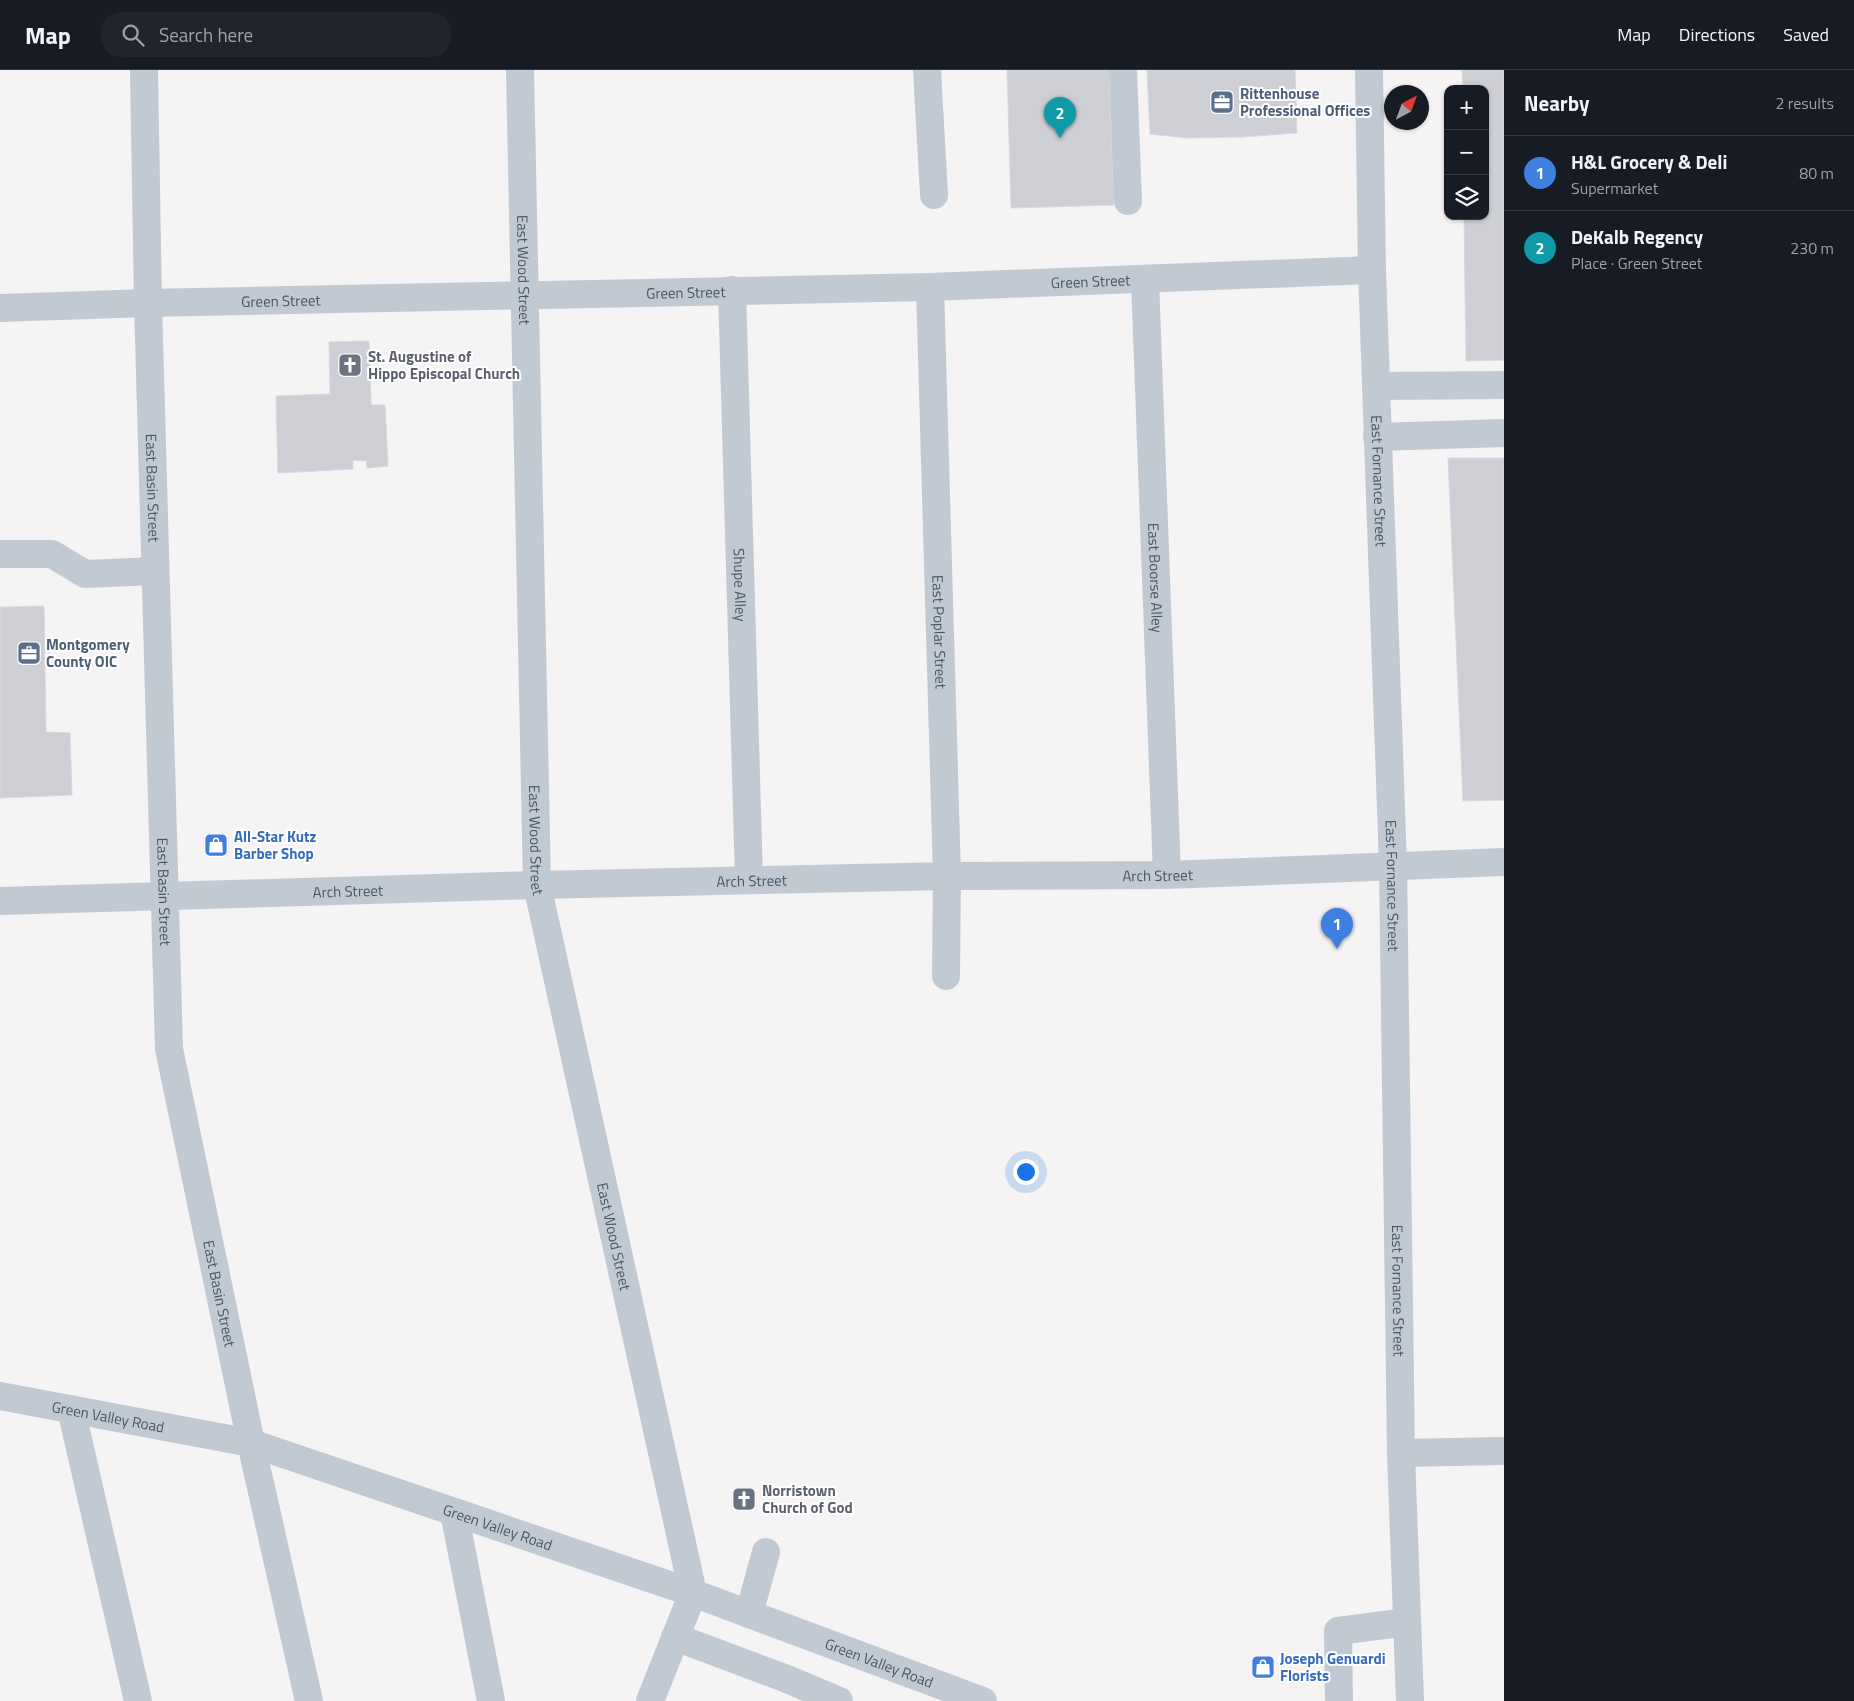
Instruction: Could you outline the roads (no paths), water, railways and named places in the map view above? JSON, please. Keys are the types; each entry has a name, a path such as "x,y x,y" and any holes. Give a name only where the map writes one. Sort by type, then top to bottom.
{"street":[{"name":"East Basin Street","path":"144,70 148,303 169,1049 251,1443 309,1701"},
{"name":"East Wood Street","path":"520,70 537,885 693,1594"},
{"path":"927,70 934,195"},
{"path":"1122,70 1128,202"},
{"name":"East Fornance Street","path":"1369,70 1372,270 1393,866 1401,1453 1410,1701"},
{"name":"Green Street","path":"0,308 148,303 930,287 1372,270"},
{"name":"East Boorse Alley","path":"1145,280 1167,875"},
{"name":"East Poplar Street","path":"930,287 947,876 946,976"},
{"name":"Shupe Alley","path":"732,290 749,880"},
{"path":"1376,386 1504,385"},
{"path":"1378,436 1504,433"},
{"path":"0,554 52,554 85,574 155,570"},
{"name":"Arch Street","path":"0,901 749,880 947,876 1167,875 1504,862"},
{"name":"Green Valley Road","path":"0,1396 251,1443 693,1594 968,1698"},
{"path":"71,1409 138,1701"},
{"path":"1401,1453 1504,1451"},
{"path":"454,1512 491,1701"},
{"path":"749,1614 766,1552"},
{"path":"650,1701 693,1594"},
{"path":"1339,1701 1338,1631 1407,1622"},
{"path":"675,1637 787,1679 839,1701"}],"place":[{"name":"Rittenhouse Professional Offices","path":"1222,102"},
{"name":"DeKalb Regency","path":"1060,138"},
{"name":"St. Augustine of Hippo Episcopal Church","path":"350,365"},
{"name":"Montgomery County OIC","path":"29,653"},
{"name":"All-Star Kutz Barber Shop","path":"216,845"},
{"name":"H&L Grocery & Deli","path":"1337,949"},
{"name":"Norristown Church of God","path":"744,1499"},
{"name":"Joseph Genuardi Florists","path":"1263,1667"}]}
